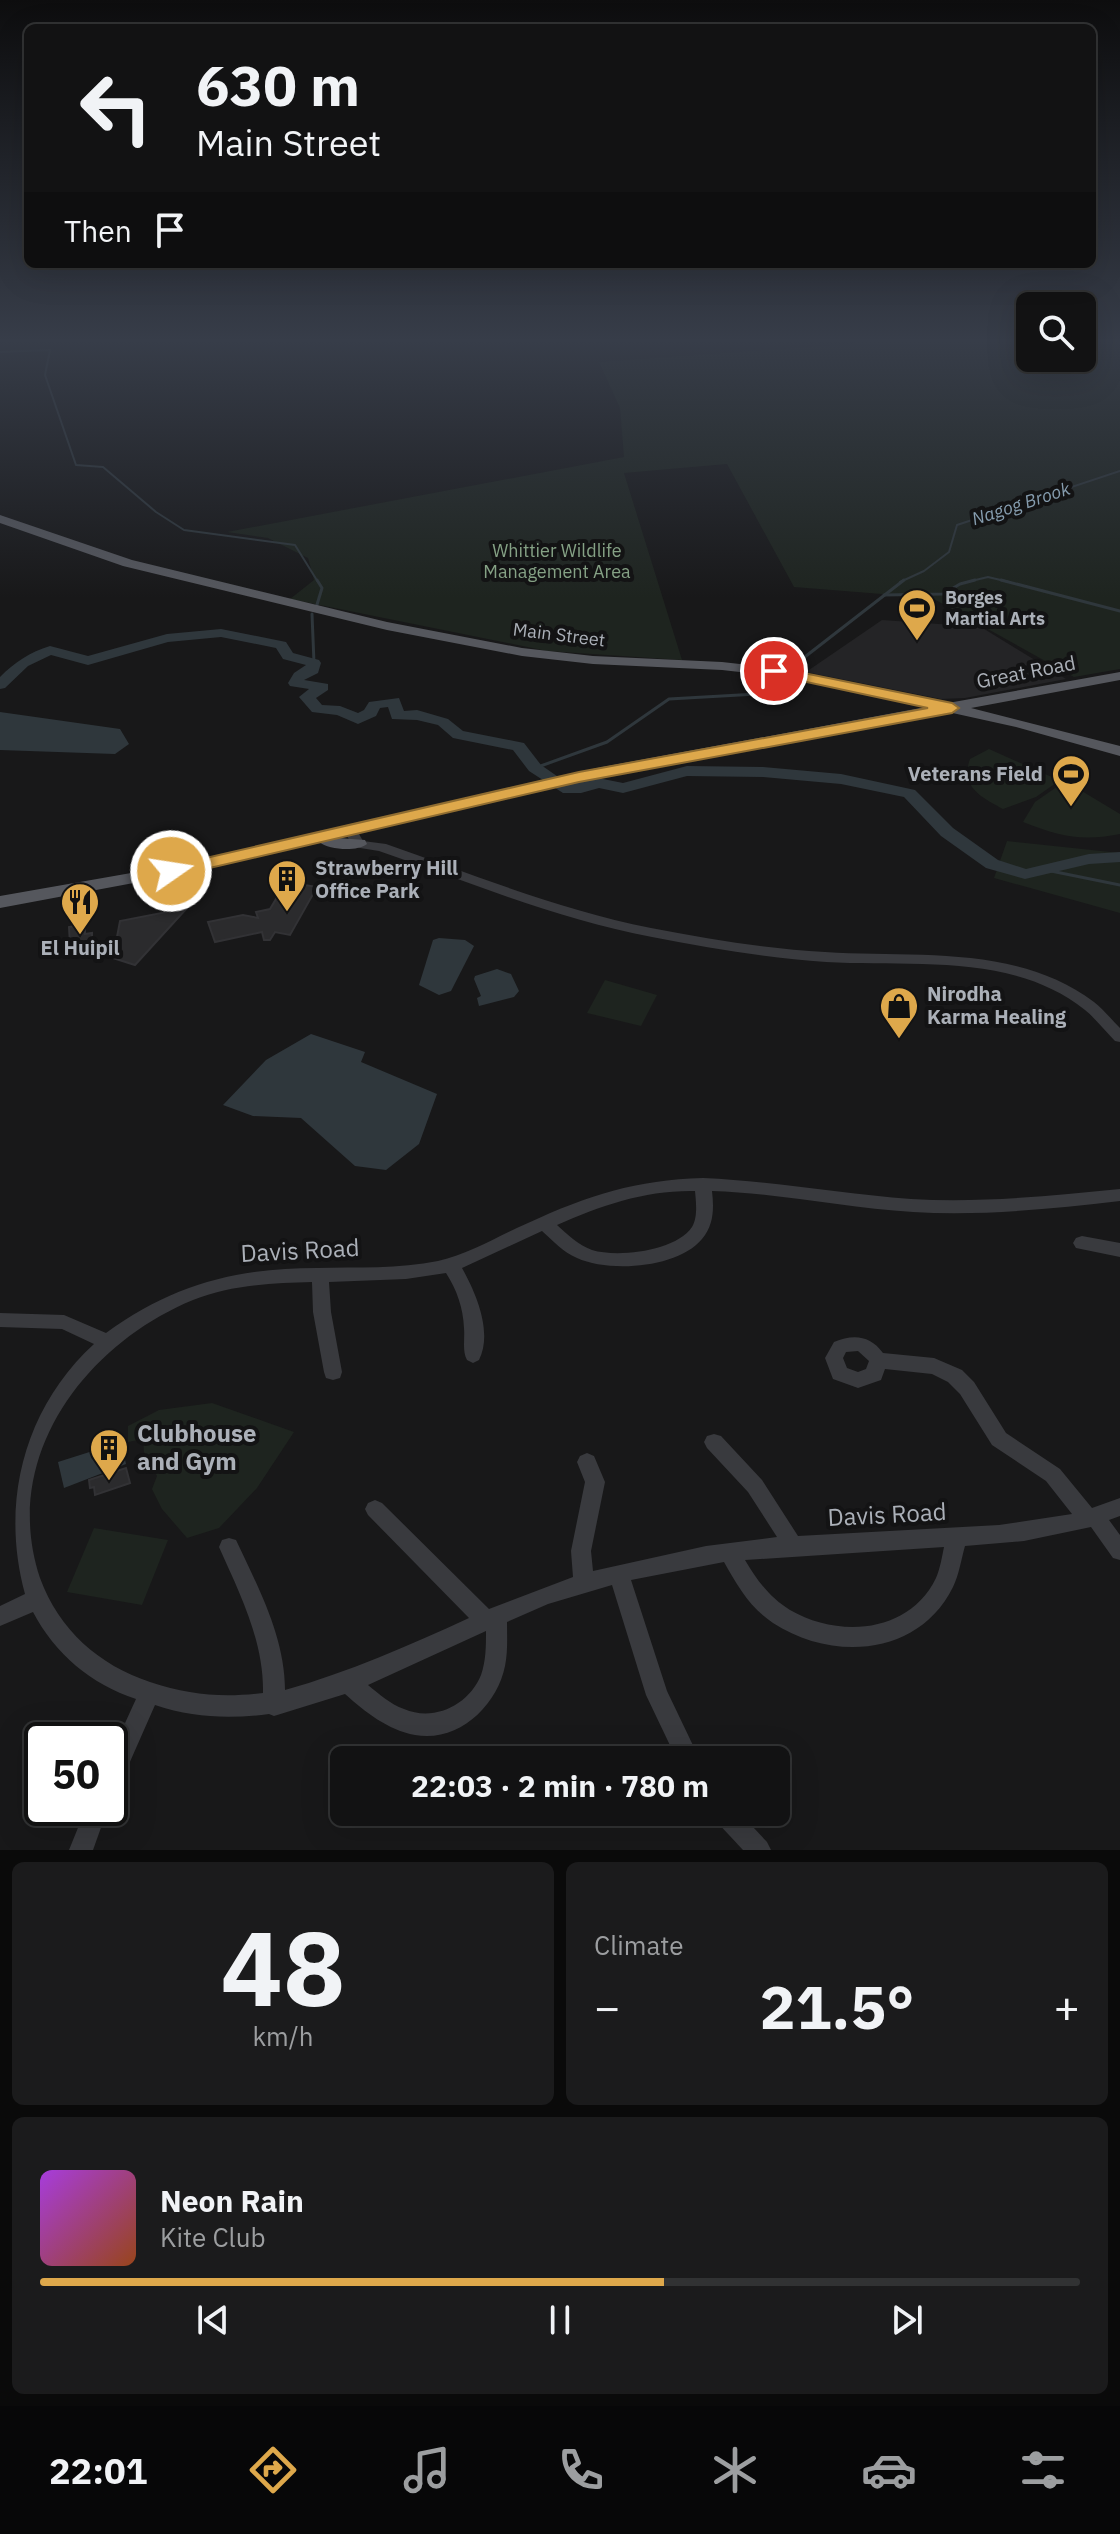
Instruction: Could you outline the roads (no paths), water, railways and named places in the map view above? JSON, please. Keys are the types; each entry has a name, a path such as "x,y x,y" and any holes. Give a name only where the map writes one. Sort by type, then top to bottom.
{"main road":[{"name":"Main Street","path":"0,519 128,563 176,576 316,611 474,644 602,661 758,669 952,708 1120,751"},
{"name":"Great Road","path":"0,902 171,871 304,841 366,838 389,821 554,782 1120,676"},
{"path":"886,694 897,706 887,720"},
{"path":"994,700 989,710 998,719"}],"street":[{"path":"366,838 567,912 641,930 769,951 828,957 964,960 1008,968 1067,991 1095,1011 1120,1037"},
{"path":"544,1223 571,1247 587,1255 602,1259 652,1255 676,1248 698,1231 705,1208 703,1184"},
{"name":"Davis Road","path":"1120,1195 1028,1205 935,1206 703,1184 629,1191 544,1223 478,1255 450,1264 410,1271 260,1276 192,1292 137,1320 107,1342 71,1381 47,1416 23,1471 18,1517 29,1580 58,1635 112,1678 149,1695 205,1706 274,1705 347,1681 491,1618 584,1584 674,1561 793,1545 1030,1533 1092,1518 1120,1507"},
{"path":"1082,1243 1120,1250"},
{"path":"450,1264 470,1302 475,1326 473,1355"},
{"path":"320,1275 322,1312 333,1372"},
{"path":"0,1320 64,1322 107,1342"},
{"path":"878,1360 934,1366 955,1376 967,1388 999,1439 1053,1475 1120,1551"},
{"path":"714,1442 755,1486 793,1545"},
{"path":"584,1584 581,1551 595,1482 587,1462"},
{"path":"347,1681 366,1699 402,1721 416,1725 441,1725 468,1711 486,1688 493,1672 496,1650 491,1618 375,1509"},
{"path":"729,1552 749,1587 785,1619 831,1636 863,1638 892,1631 928,1610 950,1576 957,1538"},
{"path":"229,1547 267,1635 275,1670 274,1705"},
{"path":"619,1575 657,1695 682,1746"},
{"path":"0,1616 38,1599"},
{"path":"128,1741 149,1695"},
{"path":"81,1850 90,1826"},
{"path":"736,1826 759,1850"}],"waterway":[{"path":"62,425 76,465 103,467 156,512 184,530 295,545 318,582"},
{"name":"Nagog Brook","path":"903,580 924,571 949,552 957,525 1120,471"},
{"path":"972,581 988,577 1005,581"},
{"path":"316,608 322,588 317,580"},
{"name":"Nagog Brook","path":"885,595 903,580"},
{"path":"1001,580 1005,581"},
{"path":"885,595 943,594 972,581"},
{"path":"967,582 972,581"},
{"path":"1005,581 1120,611"},
{"name":"Nagog Brook","path":"788,670 885,595"},
{"path":"312,614 314,663"},
{"path":"0,685 23,663 50,650 88,661 167,638 221,633 281,645 288,656 314,663 313,670 299,676 295,683 323,687 307,697 317,709 340,711 358,719 371,713 374,705 394,701 397,716 417,715 443,722 458,735 518,746 535,768 563,788 581,788 598,783 623,788 687,771 763,772 841,779 909,793 947,832 992,864 1025,874 1089,859 1120,857"},
{"name":"Nagog Brook","path":"535,768 607,742 669,699 757,694 779,678"},
{"path":"1046,870 1120,885"}],"place":[{"name":"Borges Martial Arts","path":"917,642"},
{"name":"Veterans Field","path":"1071,808"},
{"name":"Strawberry Hill Office Park","path":"287,913"},
{"name":"El Huipil","path":"80,936"},
{"name":"Nirodha Karma Healing","path":"899,1040"},
{"name":"Clubhouse and Gym","path":"109,1482"}],"park label":[{"name":"Whittier Wildlife Management Area","path":"557,561"}]}
